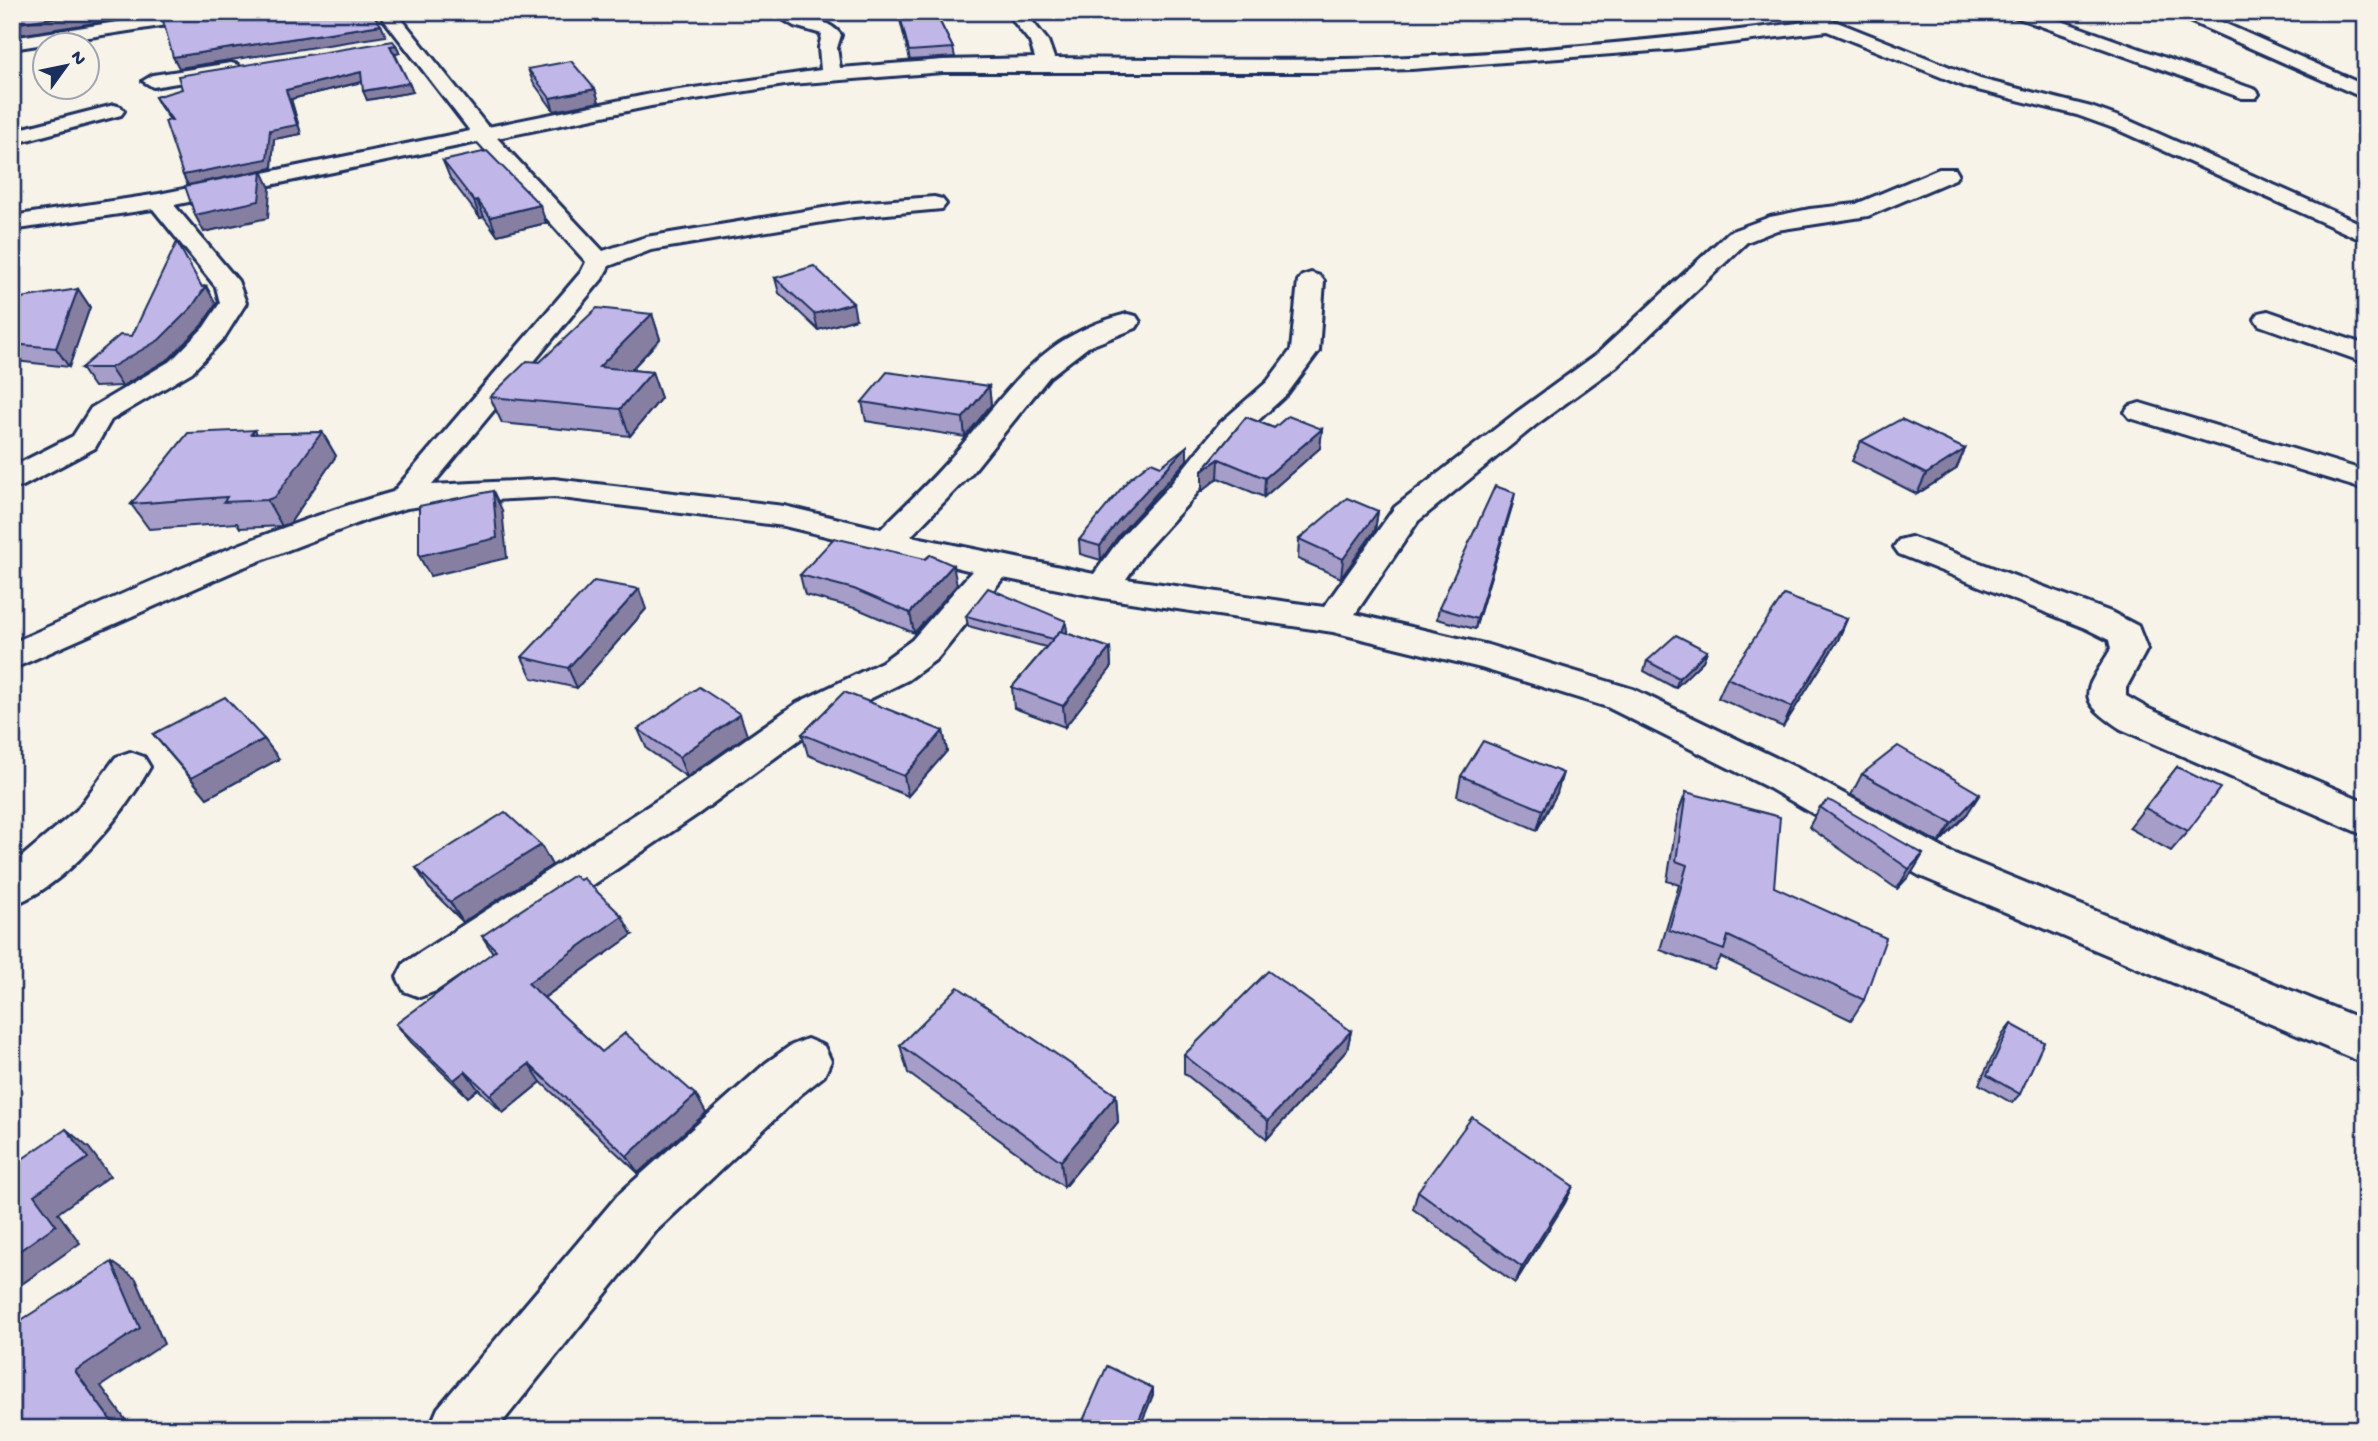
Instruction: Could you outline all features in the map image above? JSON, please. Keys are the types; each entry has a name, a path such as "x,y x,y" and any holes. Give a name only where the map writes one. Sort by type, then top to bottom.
{"street":[{"path":"12,44 219,12"},
{"path":"387,12 484,136 599,261"},
{"path":"780,12 800,22 828,30 831,35 828,48 831,75"},
{"path":"1015,12 1039,41 1046,64"},
{"path":"1794,12 1973,83 2073,108 2123,125 2366,235"},
{"path":"2019,12 2249,94"},
{"path":"2184,12 2366,93"},
{"path":"12,223 159,201 651,100 778,80 943,66 1304,66 1412,62 1679,43 1829,25"},
{"path":"383,45 410,40"},
{"path":"153,81 248,66"},
{"path":"12,138 114,111"},
{"path":"1333,620 1406,514 1527,418 1607,360 1738,237 1770,225 1810,216 1860,211 1947,174"},
{"path":"12,479 84,442 89,437 93,421 101,414 182,366 214,331 233,303 229,286 159,201"},
{"path":"404,499 593,274 599,261 646,244 854,210 934,204"},
{"path":"1103,587 1133,544 1182,491 1230,430 1277,388 1305,351 1311,281"},
{"path":"2268,319 2366,355"},
{"path":"888,541 959,468 1039,371 1078,341 1127,322"},
{"path":"2140,412 2366,481"},
{"path":"12,657 229,561 358,512 404,499 451,492 554,488 784,516 995,566 1103,587 1333,620 1488,657 1620,698 1783,778 1935,864 2366,1043"},
{"path":"1911,547 2098,620 2126,634 2129,649 2107,688 2108,702 2136,719 2366,820"},
{"path":"420,977 684,803 811,712 895,671 925,649 995,566"},
{"path":"12,888 41,867 93,821 130,767"},
{"path":"459,1429 637,1213 783,1079 807,1061"}],"building":[{"path":"12,12 91,12 12,24"},
{"path":"194,12 371,12 381,25 173,57 162,17"},
{"path":"899,12 935,12 953,48 909,51"},
{"path":"393,41 396,45 390,46 409,83 363,91 361,72 286,90 297,125 270,130 267,159 183,175 165,121 172,120 155,97 182,89 178,76"},
{"path":"571,61 595,89 550,98 528,69"},
{"path":"487,151 540,205 490,217 443,161"},
{"path":"262,171 259,201 195,215 185,186"},
{"path":"177,242 202,287 206,286 192,307 159,340 110,368 81,368 120,335 132,336"},
{"path":"814,266 853,303 814,314 775,278"},
{"path":"78,289 56,348 12,344 12,318 21,298"},
{"path":"597,308 652,314 599,367 652,372 620,409 490,397 527,361 540,362"},
{"path":"887,372 989,386 963,418 862,402"},
{"path":"1288,416 1322,429 1265,478 1219,459 1202,471 1246,417 1274,428"},
{"path":"1901,419 1965,449 1926,474 1861,441"},
{"path":"255,430 251,434 322,432 275,497 267,500 224,502 227,497 131,504 188,433"},
{"path":"1187,446 1118,521 1100,546 1079,540 1129,479 1151,462 1161,466"},
{"path":"1495,486 1515,493 1477,619 1439,608"},
{"path":"493,491 497,538 419,556 419,506"},
{"path":"1347,498 1378,511 1343,559 1299,539"},
{"path":"834,538 925,559 930,555 953,565 910,613 854,589 800,575"},
{"path":"594,581 639,589 568,668 522,657"},
{"path":"988,588 1066,621 1062,631 1053,639 966,616"},
{"path":"1784,595 1847,619 1792,707 1727,678"},
{"path":"1060,631 1110,648 1063,706 1012,687"},
{"path":"1676,635 1707,651 1679,678 1647,661"},
{"path":"699,687 740,714 679,757 638,729"},
{"path":"844,692 943,731 904,776 802,734"},
{"path":"225,697 264,739 191,778 153,734"},
{"path":"1483,741 1563,773 1543,810 1461,776"},
{"path":"1898,746 1980,794 1952,823 1862,774"},
{"path":"2177,767 2220,788 2188,831 2145,808"},
{"path":"1686,792 1780,817 1774,887 1886,938 1864,1000 1728,936 1724,950 1669,930 1687,865 1676,861"},
{"path":"1829,800 1923,854 1909,869 1820,807"},
{"path":"505,812 541,845 450,902 416,868"},
{"path":"574,875 580,880 583,878 622,916 528,983 602,1052 625,1033 696,1095 627,1156 529,1064 490,1095 465,1071 454,1080 396,1024 496,950 482,936"},
{"path":"1268,971 1351,1031 1268,1121 1184,1055"},
{"path":"958,987 1116,1095 1061,1161 900,1045"},
{"path":"2011,1024 2044,1042 2020,1094 1987,1075"},
{"path":"1472,1117 1573,1186 1522,1267 1418,1191"},
{"path":"66,1129 88,1158 34,1195 56,1225 12,1256 12,1166"},
{"path":"112,1262 140,1328 75,1371 117,1429 12,1429 12,1326"},
{"path":"1107,1366 1153,1388 1135,1429 1090,1429 1081,1425"}]}
